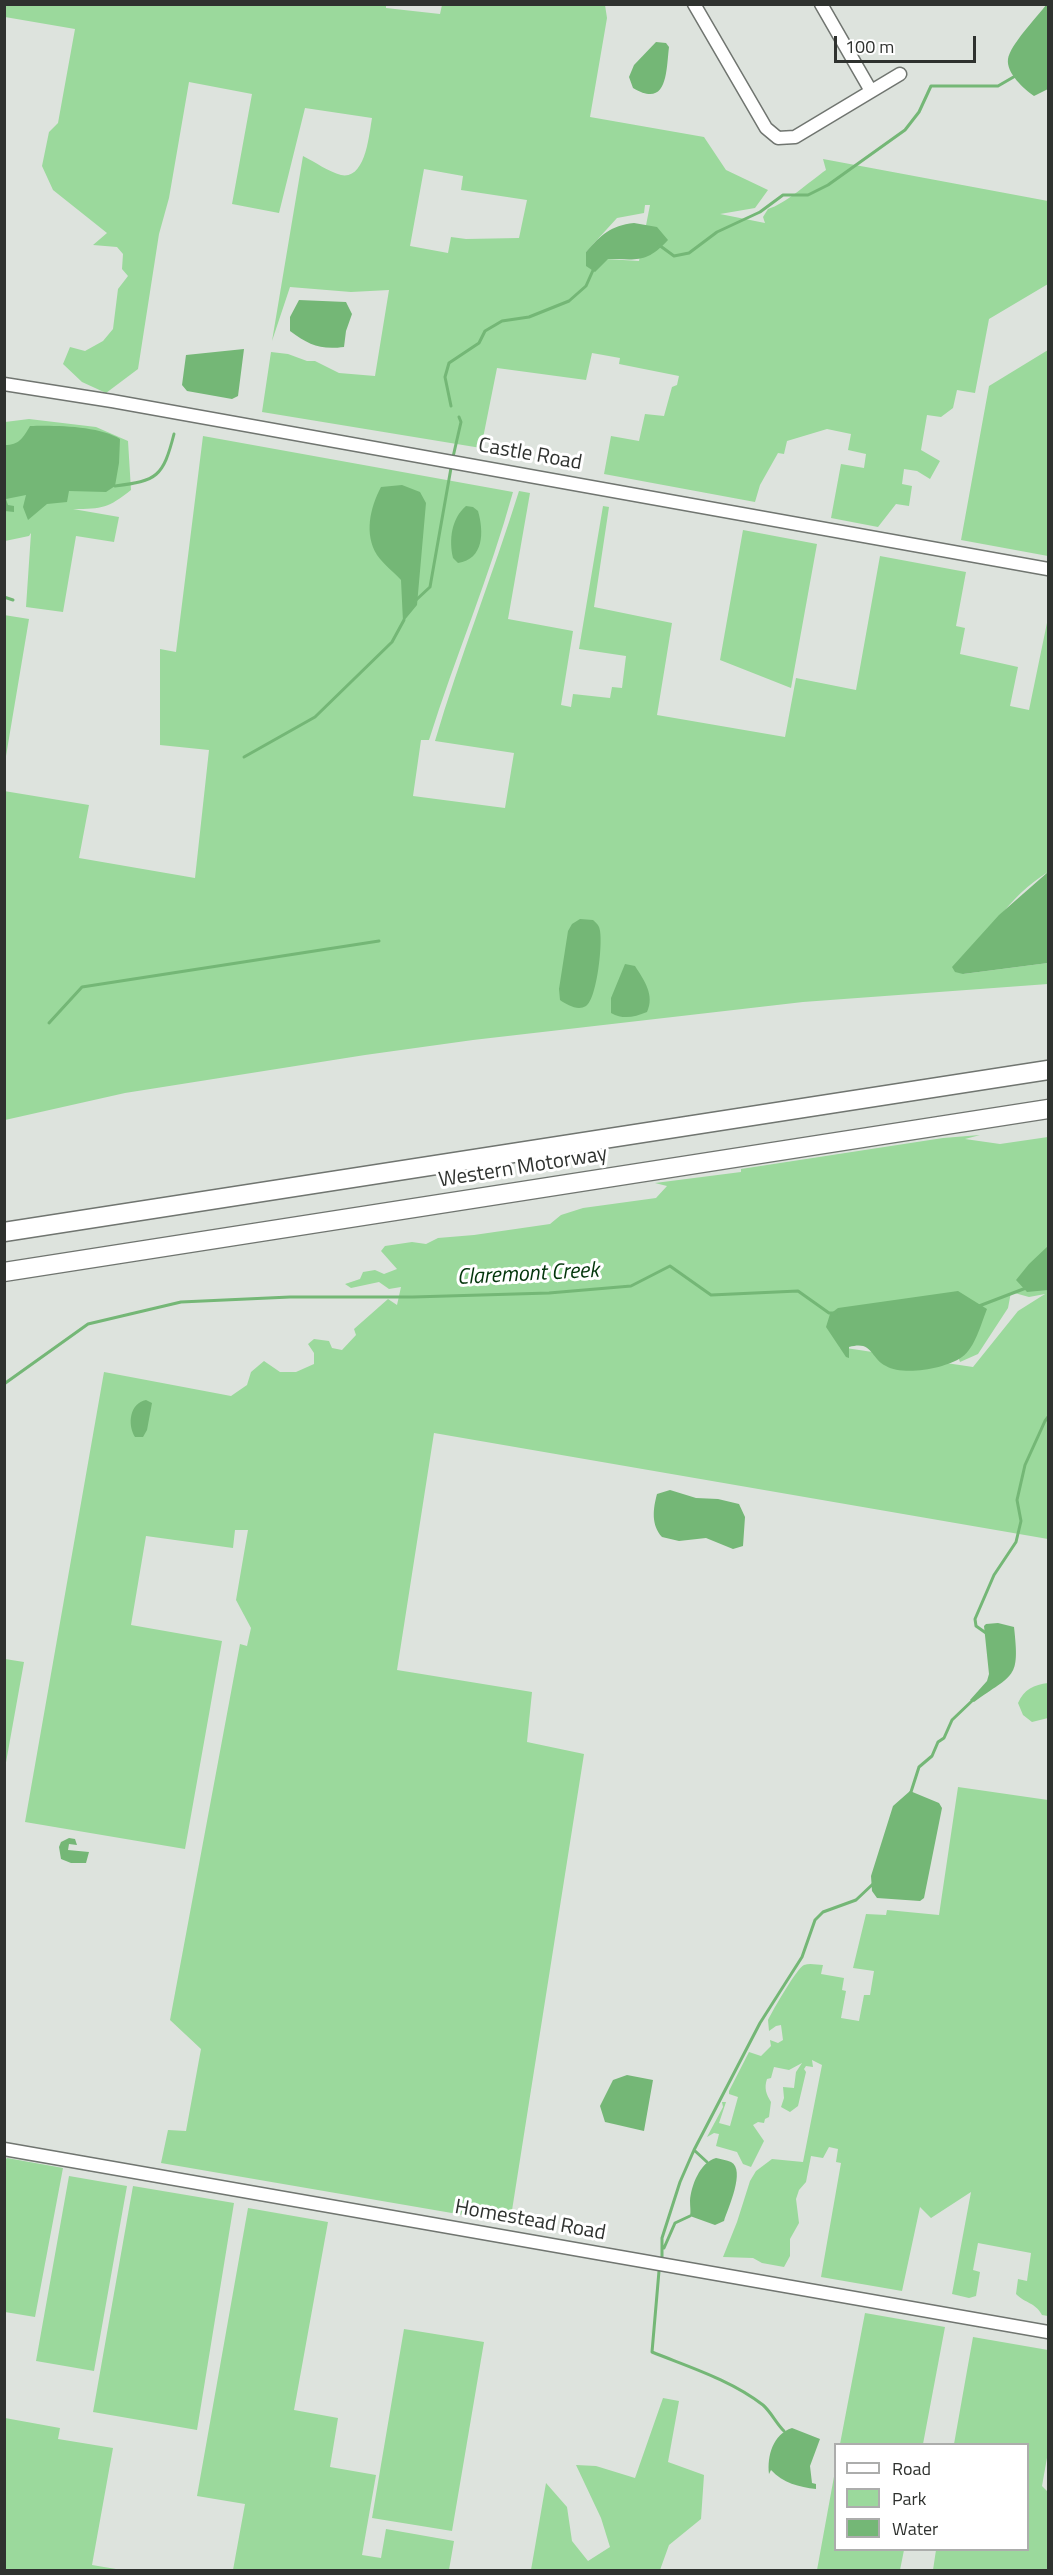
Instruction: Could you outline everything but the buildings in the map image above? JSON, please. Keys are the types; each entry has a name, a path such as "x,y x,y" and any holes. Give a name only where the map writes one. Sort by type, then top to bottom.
{"highway":[{"name":"Western Motorway","path":"4,1232 1048,1070"},
{"name":"Western Motorway","path":"4,1272 1048,1109"}],"street":[{"path":"694,4 765,128 778,138 795,137 900,74"},
{"path":"821,4 871,91"},
{"name":"Castle Road","path":"4,384 112,401 1048,569"},
{"name":"Homestead Road","path":"4,2149 1048,2332"}],"green space":[{"path":"386,4 386,8 440,14 442,5 605,5 607,18 590,117 704,137 726,170 768,190 755,208 720,214 765,223 763,217 768,209 789,198 826,170 823,159 1048,201 1048,284 989,319 975,393 957,390 953,408 941,417 927,415 921,450 940,461 930,479 917,471 904,469 902,484 912,486 909,506 896,504 878,527 831,518 841,464 864,468 866,454 848,450 851,434 827,429 787,441 784,454 778,453 760,485 755,502 604,474 611,436 639,441 645,414 664,416 672,387 677,385 679,376 619,364 620,358 592,353 586,380 497,368 481,448 262,412 271,352 315,361 339,373 375,376 389,290 351,292 290,287 272,341 303,156 336,174 349,175 356,170 365,154 372,118 305,108 279,213 232,204 252,94 189,82 169,198 159,234 138,369 106,393 82,382 63,364 70,347 85,351 103,341 113,329 118,289 128,276 122,269 123,254 117,247 93,245 107,233 53,190 42,166 49,132 58,123 75,29 5,17 4,5","holes":["424,169 463,176 461,190 527,200 519,238 451,237 448,253 410,246","645,205 650,205 639,261 607,259 586,252 617,218 644,213"]},
{"path":"1048,350 1048,556 961,540 989,386"},
{"path":"29,419 96,427 128,441 131,490 105,506 73,509 119,517 114,542 76,536 63,612 26,607 31,533 29,536 5,541 5,422"},
{"path":"203,436 513,492 494,555 429,740 421,740 413,796 505,808 514,753 435,741 519,491 530,493 508,619 573,631 561,705 571,707 573,694 610,698 612,687 622,688 626,656 579,649 603,506 609,507 594,607 672,623 657,715 785,737 796,678 856,690 880,556 966,572 956,626 965,628 960,654 1018,667 1010,706 1029,710 1048,618 1048,872 1021,893 999,917 963,974 1048,963 1048,984 803,1002 473,1040 125,1093 5,1120 4,791 89,805 79,858 195,878 209,750 160,745 160,649 176,652"},
{"path":"743,530 817,544 791,688 720,660"},
{"path":"4,615 29,619 6,756 4,756"},
{"path":"980,1135 965,1139 1000,1144 1048,1137 1048,1539 434,1433 397,1670 532,1692 527,1742 584,1754 510,2223 161,2163 168,2130 186,2131 201,2049 170,2020 240,1644 247,1646 251,1628 236,1600 248,1530 235,1530 233,1548 146,1536 131,1625 222,1641 185,1849 25,1822 104,1372 231,1396 247,1385 251,1372 264,1361 280,1372 296,1372 314,1364 314,1353 308,1344 314,1339 329,1341 332,1348 342,1350 356,1335 354,1329 388,1299 397,1305 401,1287 389,1289 379,1282 351,1288 345,1284 360,1279 363,1272 375,1270 384,1274 397,1269 381,1251 385,1246 412,1242 426,1244 438,1238 550,1224 561,1215 583,1208 656,1198 667,1186 655,1183 741,1172 741,1169 943,1138","holes":["1011,1292 1029,1297 1045,1294 1018,1311 973,1367 839,1347 970,1321 955,1348 960,1362 978,1354 1008,1308"]},
{"path":"4,1659 24,1662 5,1768"},
{"path":"1048,1683 1048,1718 1032,1722 1023,1715 1018,1703 1030,1688"},
{"path":"958,1787 1048,1800 1048,2316 1042,2315 1016,2294 1018,2279 1027,2281 1031,2253 978,2243 973,2270 980,2272 976,2296 969,2298 952,2294 971,2192 931,2218 920,2207 902,2291 821,2277 841,2163 836,2162 838,2149 829,2147 823,2158 811,2156 806,2182 799,2190 796,2199 799,2223 790,2239 790,2256 784,2267 762,2263 753,2258 723,2257 750,2181 756,2171 772,2159 803,2162 822,2065 812,2060 813,2067 806,2066 798,2106 790,2112 781,2107 784,2098 783,2087 794,2088 796,2072 802,2063 789,2070 774,2067 766,2085 771,2102 769,2117 764,2123 758,2122 753,2125 764,2141 751,2167 743,2164 737,2152 716,2146 719,2134 714,2133 707,2137 723,2107 722,2102 726,2102 719,2123 730,2126 738,2097 729,2094 729,2091 749,2052 761,2056 771,2046 770,2040 778,2043 783,2040 781,2025 769,2031 768,2020 796,1973 804,1965 823,1965 821,1974 844,1978 842,1990 846,1991 841,2018 859,2021 864,1995 870,1995 874,1971 853,1968 866,1914 886,1915 887,1910 939,1915"},
{"path":"7,2158 63,2168 35,2317 5,2312 4,2161"},
{"path":"69,2176 127,2186 94,2371 36,2361"},
{"path":"133,2186 234,2203 197,2430 93,2412"},
{"path":"248,2208 328,2222 294,2410 338,2418 330,2467 376,2475 362,2555 381,2558 386,2529 454,2541 449,2570 233,2570 245,2504 197,2496"},
{"path":"865,2313 945,2327 923,2443 840,2443"},
{"path":"404,2329 484,2342 452,2531 372,2518"},
{"path":"973,2337 1048,2350 1048,2452 1042,2486 1048,2492 1048,2570 933,2570 936,2551 1029,2551 1029,2443 954,2443"},
{"path":"663,2398 679,2401 668,2462 704,2475 701,2519 669,2545 660,2570 531,2570 546,2483 567,2507 572,2541 588,2561 610,2547 601,2518 576,2465 596,2466 635,2478"},
{"path":"5,2418 60,2428 58,2439 113,2448 92,2565 122,2570 5,2570"},
{"path":"834,2476 834,2551 904,2551 900,2570 817,2570"}],"water":[{"path":"1048,5 1048,89 1034,96 1013,75 1008,59 1019,39"},
{"path":"656,42 666,43 669,47 666,76 659,91 653,94 644,93 633,88 629,77 634,65"},
{"path":"634,223 657,227 668,240 647,257 608,259 595,272 586,266 586,252 602,236 619,226"},
{"path":"299,300 346,302 352,314 346,331 344,347 328,348 315,345 290,331 290,317"},
{"path":"244,349 238,396 232,399 187,391 182,385 186,355"},
{"path":"30,426 89,429 120,439 115,486 106,492 69,491 67,502 47,504 28,520 23,507 26,495 6,499 8,505 14,506 14,512 5,511 5,445 14,444 20,440"},
{"path":"402,485 420,492 426,503 417,605 403,622 401,580 377,555 370,530 371,512 381,487"},
{"path":"466,506 478,511 481,536 473,556 458,563 453,558 451,537 454,523"},
{"path":"1048,872 1048,963 963,974 955,972 952,967 999,915"},
{"path":"580,919 593,920 597,924 601,943 596,981 590,1001 586,1006 576,1008 560,1000 559,989 568,931 572,924"},
{"path":"625,964 635,966 647,988 650,1000 647,1012 620,1017 611,1013 611,998"},
{"path":"1048,1246 1048,1290 1027,1292 1016,1280"},
{"path":"958,1291 987,1309 967,1353 955,1361 935,1368 913,1371 893,1369 881,1363 867,1348 857,1345 849,1347 849,1358 846,1357 826,1327 830,1314 838,1308"},
{"path":"146,1400 152,1403 147,1430 143,1437 135,1437 131,1426 133,1410 136,1405"},
{"path":"670,1490 696,1498 718,1499 739,1504 745,1517 743,1546 733,1549 706,1538 679,1541 662,1537 656,1527 655,1505 657,1494"},
{"path":"998,1623 1014,1627 1015,1666 1006,1680 974,1702 970,1700 987,1681 989,1674 984,1626"},
{"path":"910,1791 939,1803 942,1808 924,1898 920,1901 877,1898 872,1891 871,1876 893,1806"},
{"path":"69,1838 75,1839 77,1845 69,1844 68,1850 89,1852 86,1863 71,1863 61,1859 59,1847 61,1842"},
{"path":"627,2075 653,2080 644,2131 605,2122 600,2106 613,2080"},
{"path":"716,2158 731,2162 737,2173 735,2190 724,2221 715,2225 690,2216 690,2201 697,2175 705,2164"},
{"path":"792,2428 820,2439 810,2466 812,2483 816,2484 816,2489 792,2484 771,2470 769,2474 770,2453 776,2440"}],"waterway":[{"path":"659,245 674,256 689,253 717,232 760,212 783,195 808,195 828,185 905,130 919,112 931,86 998,86 1017,75"},
{"path":"451,406 445,377 449,363 479,343 485,331 502,321 529,317 569,301 586,286 594,268"},
{"path":"453,457 461,422 459,417"},
{"path":"115,486 140,482 156,474 166,460 174,434"},
{"path":"415,601 430,587 451,468"},
{"path":"4,597 13,600"},
{"path":"244,757 315,717 392,642 404,620"},
{"path":"49,1023 82,987 379,941"},
{"name":"Claremont Creek","path":"4,1384 88,1324 181,1302 290,1297 413,1297 549,1293 631,1286 670,1266 711,1295 798,1291 829,1313 836,1313"},
{"name":"Claremont Creek","path":"979,1306 1026,1288"},
{"path":"986,1633 976,1626 975,1619 994,1575 1016,1542 1021,1521 1017,1500 1025,1465 1048,1417"},
{"path":"910,1795 919,1767 932,1756 952,1720 974,1699"},
{"path":"662,2257 662,2238 680,2182 694,2150 760,2023 802,1957 815,1920 823,1912 856,1900 874,1883"},
{"path":"694,2150 707,2162"},
{"path":"664,2248 675,2223 690,2216"},
{"path":"659,2271 652,2352 709,2375 751,2396 766,2408 784,2431"}]}
